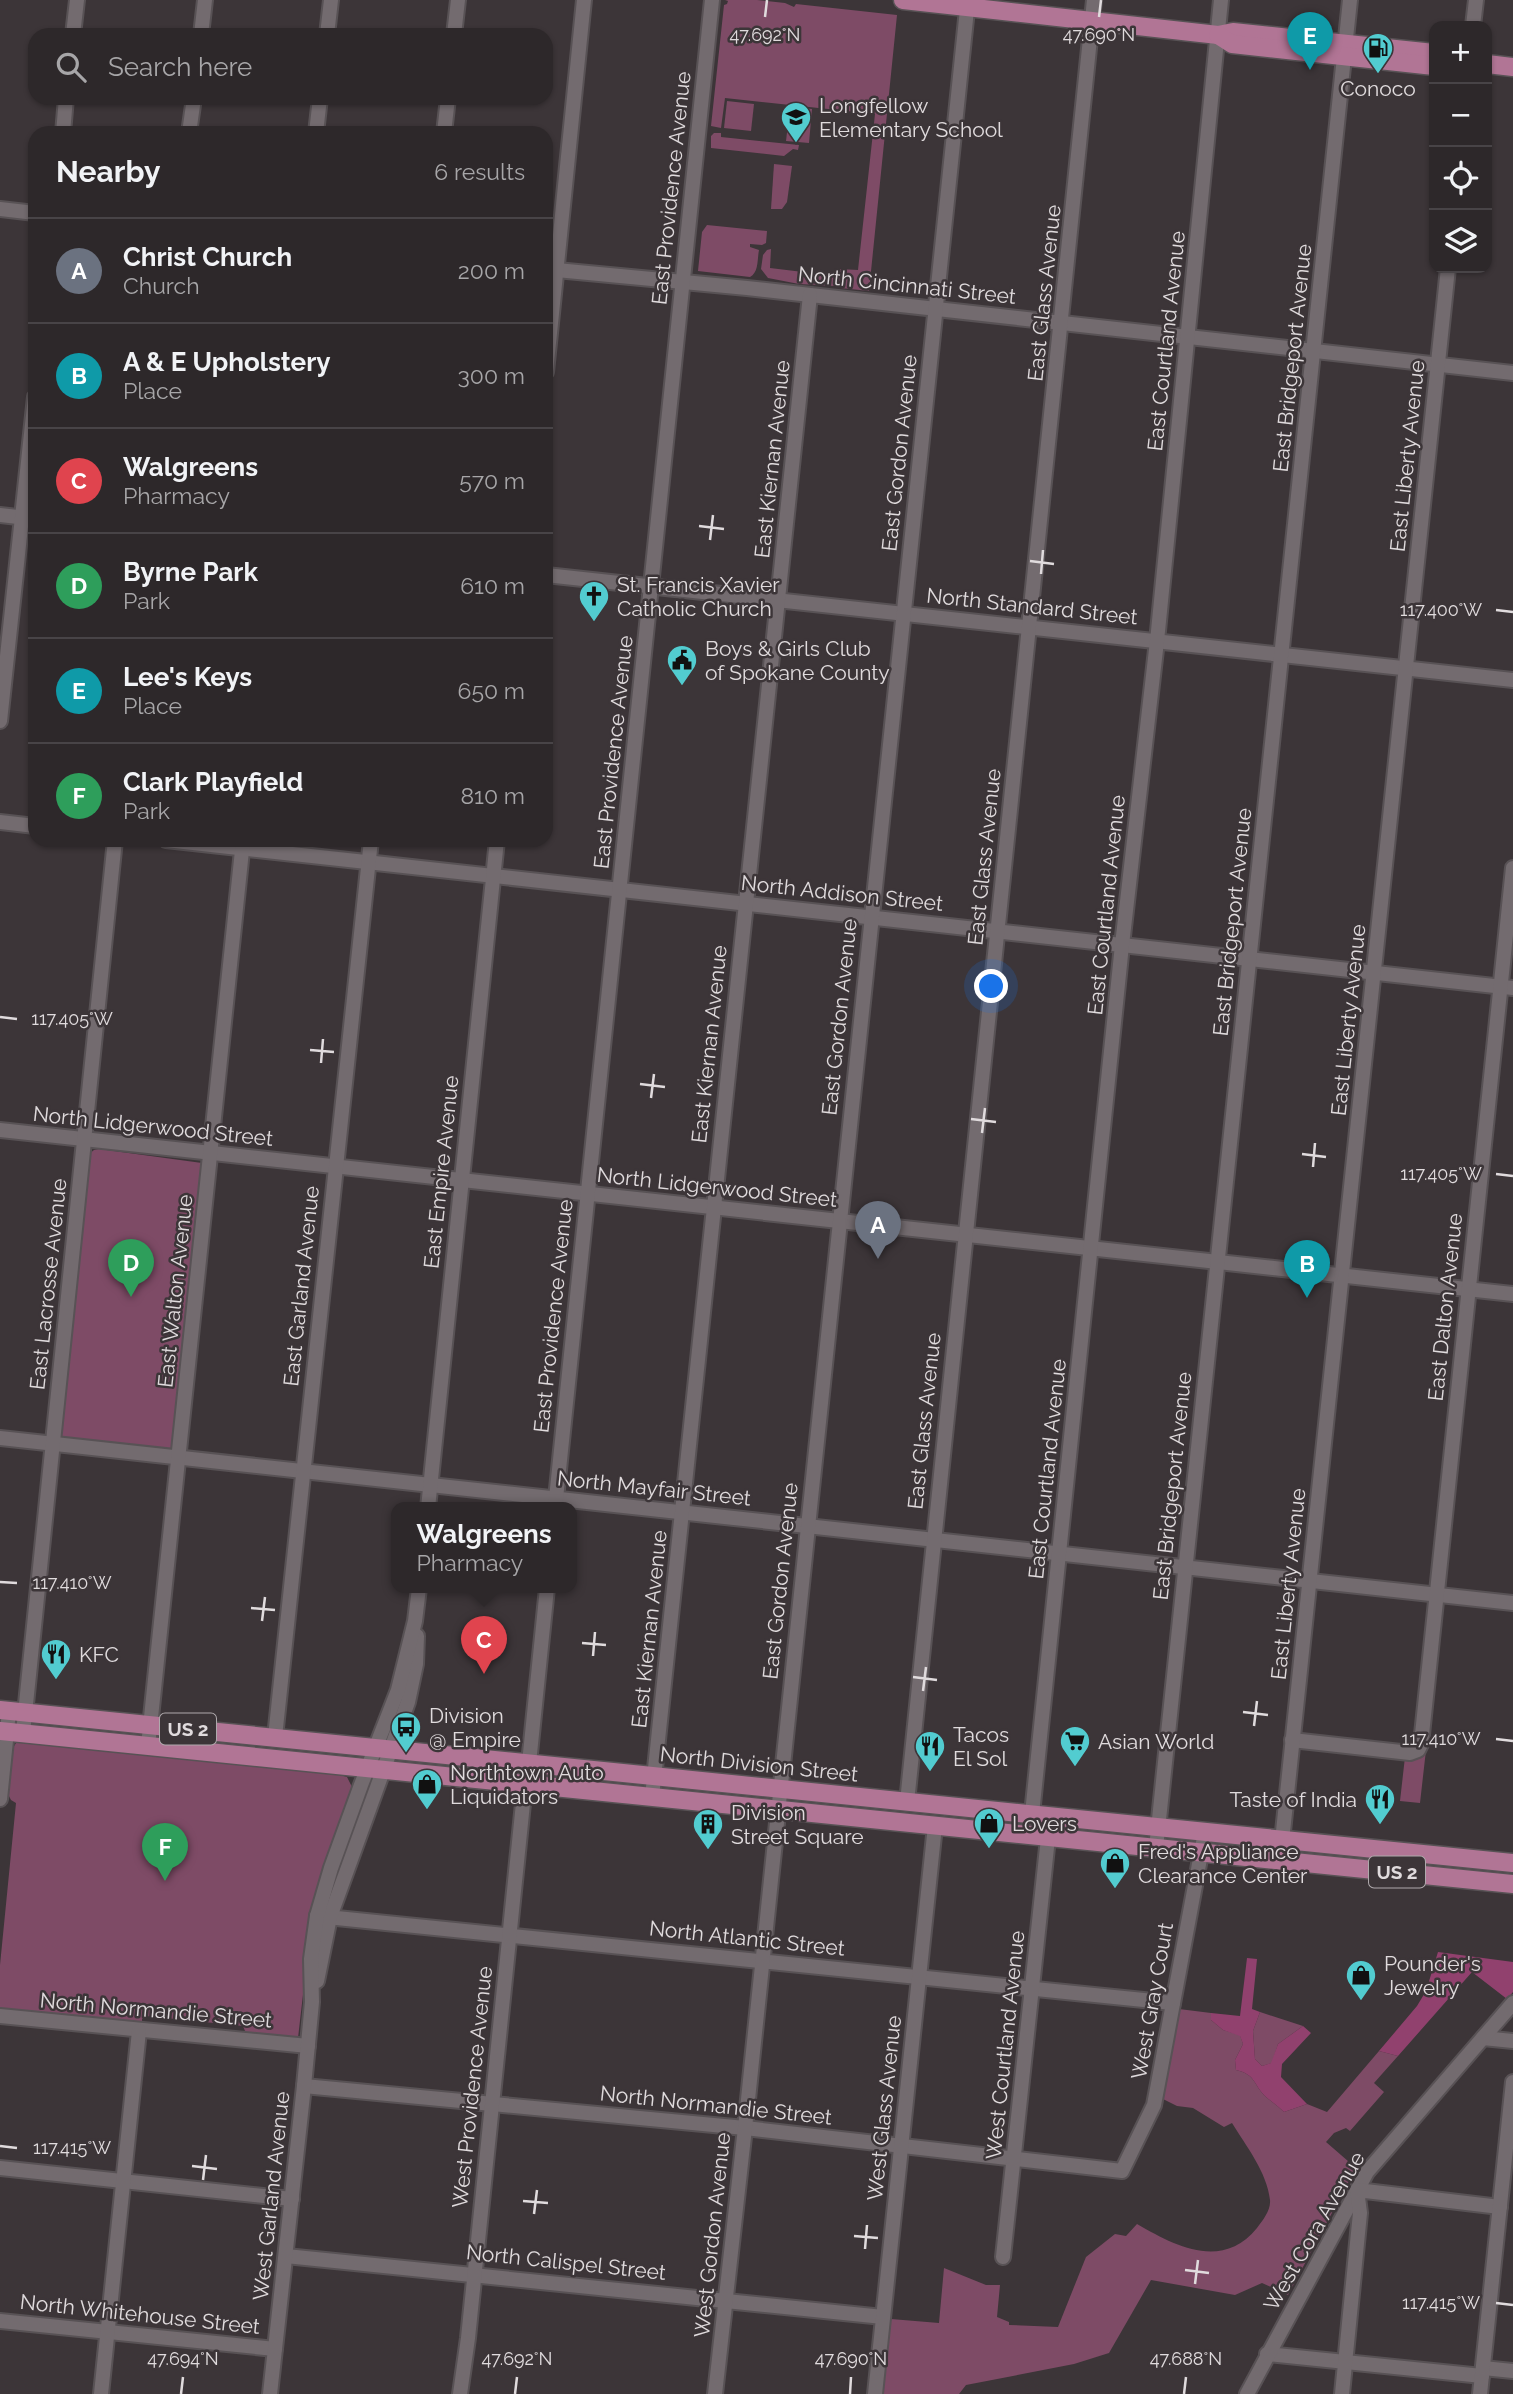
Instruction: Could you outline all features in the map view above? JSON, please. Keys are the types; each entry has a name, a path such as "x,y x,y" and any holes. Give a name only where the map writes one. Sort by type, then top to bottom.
{"main road":[{"path":"903,0 967,4 1217,35 1232,44 1429,53"},
{"path":"1345,50 1429,65"},
{"path":"1492,65 1513,67"},
{"name":"North Division Street","path":"11,1711 1513,1863"},
{"name":"North Division Street","path":"10,1732 1513,1884"},
{"path":"849,1817 861,1809 901,1813 907,1802"},
{"path":"935,1826 938,1819 946,1816 1002,1821 1006,1812"}],"street":[{"path":"74,28 77,0"},
{"path":"202,28 205,0"},
{"path":"328,28 331,0"},
{"path":"455,28 458,0"},
{"path":"553,253 584,0"},
{"name":"East Providence Avenue","path":"555,1502 712,0"},
{"name":"East Glass Avenue","path":"907,1802 1094,0"},
{"name":"East Courtland Avenue","path":"1032,1814 1122,945 1157,641 1221,0"},
{"name":"East Bridgeport Avenue","path":"1156,1848 1350,0"},
{"path":"1474,21 1476,0"},
{"name":"East Gordon Avenue","path":"780,1788 967,4"},
{"path":"64,126 65,105"},
{"path":"190,126 193,105"},
{"path":"317,126 319,105"},
{"path":"445,126 446,105"},
{"path":"0,209 28,213"},
{"name":"North Cincinnati Street","path":"553,269 1513,373"},
{"name":"East Liberty Avenue","path":"1280,1860 1447,273"},
{"name":"East Kiernan Avenue","path":"652,1797 810,295"},
{"path":"0,515 28,519"},
{"path":"0,720 28,526"},
{"name":"North Standard Street","path":"553,576 1513,680"},
{"path":"0,822 28,825"},
{"name":"East Lacrosse Avenue","path":"0,1800 52,1444 114,847"},
{"name":"East Walton Avenue","path":"148,1746 243,847"},
{"name":"North Addison Street","path":"264,847 492,876 1506,987"},
{"name":"East Garland Avenue","path":"275,1737 370,847"},
{"name":"East Empire Avenue","path":"429,1502 496,847"},
{"name":"East Dalton Avenue","path":"1292,1740 1410,1753 1421,1744 1468,1289 1506,987 1513,868"},
{"name":"North Lidgerwood Street","path":"0,1130 1513,1294"},
{"name":"North Mayfair Street","path":"0,1438 430,1485 548,1502"},
{"name":"North Mayfair Street","path":"577,1505 807,1525 1513,1603"},
{"path":"384,1749 415,1621 418,1593"},
{"path":"529,1763 546,1593"},
{"name":"West Garland Avenue","path":"270,2394 308,2046 312,1959 331,1868 384,1749"},
{"name":"West Providence Avenue","path":"460,2394 525,1784"},
{"name":"West Gordon Avenue","path":"715,2394 780,1788"},
{"name":"West Glass Avenue","path":"875,2394 935,1826"},
{"name":"West Gray Court","path":"1122,2171 1154,2105 1205,1832"},
{"name":"West Courtland Avenue","path":"1003,2257 1048,1838"},
{"name":"North Atlantic Street","path":"323,1916 1173,2003"},
{"name":"West Cora Avenue","path":"1247,2394 1367,2172 1513,2003"},
{"name":"North Normandie Street","path":"0,2016 308,2046"},
{"path":"101,2394 139,2031"},
{"path":"1483,2038 1513,2041"},
{"path":"1480,2394 1500,2207 1508,2171 1513,2082"},
{"name":"North Normandie Street","path":"304,2086 745,2128 1122,2171"},
{"path":"0,2168 292,2199"},
{"path":"1342,2394 1360,2213 1357,2190 1500,2207"},
{"name":"North Calispel Street","path":"286,2256 883,2317"},
{"name":"North Whitehouse Street","path":"0,2321 275,2349"},
{"path":"1267,2354 1482,2372 1513,2371"}],"shaded area":[{"path":"725,0 757,0 785,3 794,7 796,4 897,15 869,291 841,288 837,284 839,269 858,270 875,114 725,98 721,128 711,126 724,5 728,1"},
{"path":"727,101 754,104 751,131 724,128"},
{"path":"790,107 812,109 809,143 786,141"},
{"path":"721,133 721,137 799,145 798,150 793,149 784,156 711,148 711,136"},
{"path":"774,164 792,166 787,202 782,209 771,209"},
{"path":"707,225 767,231 766,243 750,244 750,247 759,250 753,275 750,277 698,271 702,232"},
{"path":"771,249 770,268 836,276 835,286 799,284 768,278 761,269 763,255"},
{"path":"99,1149 202,1163 173,1445 167,1450 70,1440 61,1436 60,1432 89,1154"},
{"path":"20,1741 330,1772 347,1777 352,1787 351,1796 310,1934 298,2038 247,2036 243,2026 146,2016 142,2019 142,2026 0,2010 0,1965 16,1803 8,1794 13,1748"},
{"path":"1426,1750 1420,1803 1400,1801 1405,1757 1416,1756"},
{"path":"1438,1952 1513,1962 1513,1992 1507,1999 1472,1972 1398,2056 1379,2051 1417,2006 1426,1991"},
{"path":"1247,1958 1257,1959 1252,2009 1260,2012 1253,2031 1255,2059 1262,2066 1271,2063 1278,2044 1303,2026 1311,2033 1282,2064 1281,2077 1307,2104 1284,2112 1262,2093 1248,2075 1236,2070 1235,2060 1243,2044 1240,2036 1223,2030 1211,2020 1211,2013 1240,2016"},
{"path":"1179,2009 1211,2013 1211,2020 1223,2030 1240,2035 1243,2044 1235,2060 1236,2070 1248,2075 1262,2093 1284,2112 1307,2104 1327,2112 1379,2051 1398,2056 1374,2083 1384,2092 1350,2131 1346,2128 1334,2133 1326,2142 1356,2168 1288,2295 1262,2283 1235,2295 1151,2280 1109,2353 1074,2364 966,2385 959,2394 880,2394 887,2326 891,2319 939,2323 944,2268 986,2285 1000,2285 997,2317 1009,2322 1009,2325 1058,2327 1086,2257 1115,2234 1126,2236 1137,2224 1182,2246 1214,2251 1229,2249 1257,2228 1269,2207 1268,2190 1255,2160 1232,2123 1224,2127 1193,2108 1177,2106 1163,2099"},
{"path":"1260,2012 1303,2026 1278,2044 1272,2063 1262,2066 1255,2059 1253,2031"}],"place":[{"name":"Lee's Keys","path":"1310,70"},
{"name":"Conoco","path":"1378,75"},
{"name":"Longfellow Elementary School","path":"796,144"},
{"name":"St. Francis Xavier Catholic Church","path":"594,623"},
{"name":"Boys & Girls Club of Spokane County","path":"682,687"},
{"name":"Christ Church","path":"878,1259"},
{"name":"Byrne Park","path":"131,1297"},
{"name":"A & E Upholstery","path":"1307,1298"},
{"name":"Walgreens","path":"484,1674"},
{"name":"KFC","path":"56,1681"},
{"name":"Division @ Empire","path":"406,1754"},
{"name":"Asian World","path":"1075,1768"},
{"name":"Tacos El Sol","path":"930,1773"},
{"name":"Northtown Auto Liquidators","path":"427,1811"},
{"name":"Taste of India","path":"1380,1826"},
{"name":"Lovers","path":"989,1850"},
{"name":"Division Street Square","path":"708,1851"},
{"name":"Clark Playfield","path":"165,1881"},
{"name":"Fred's Appliance Clearance Center","path":"1115,1890"},
{"name":"Pounder's Jewelry","path":"1361,2002"}]}
